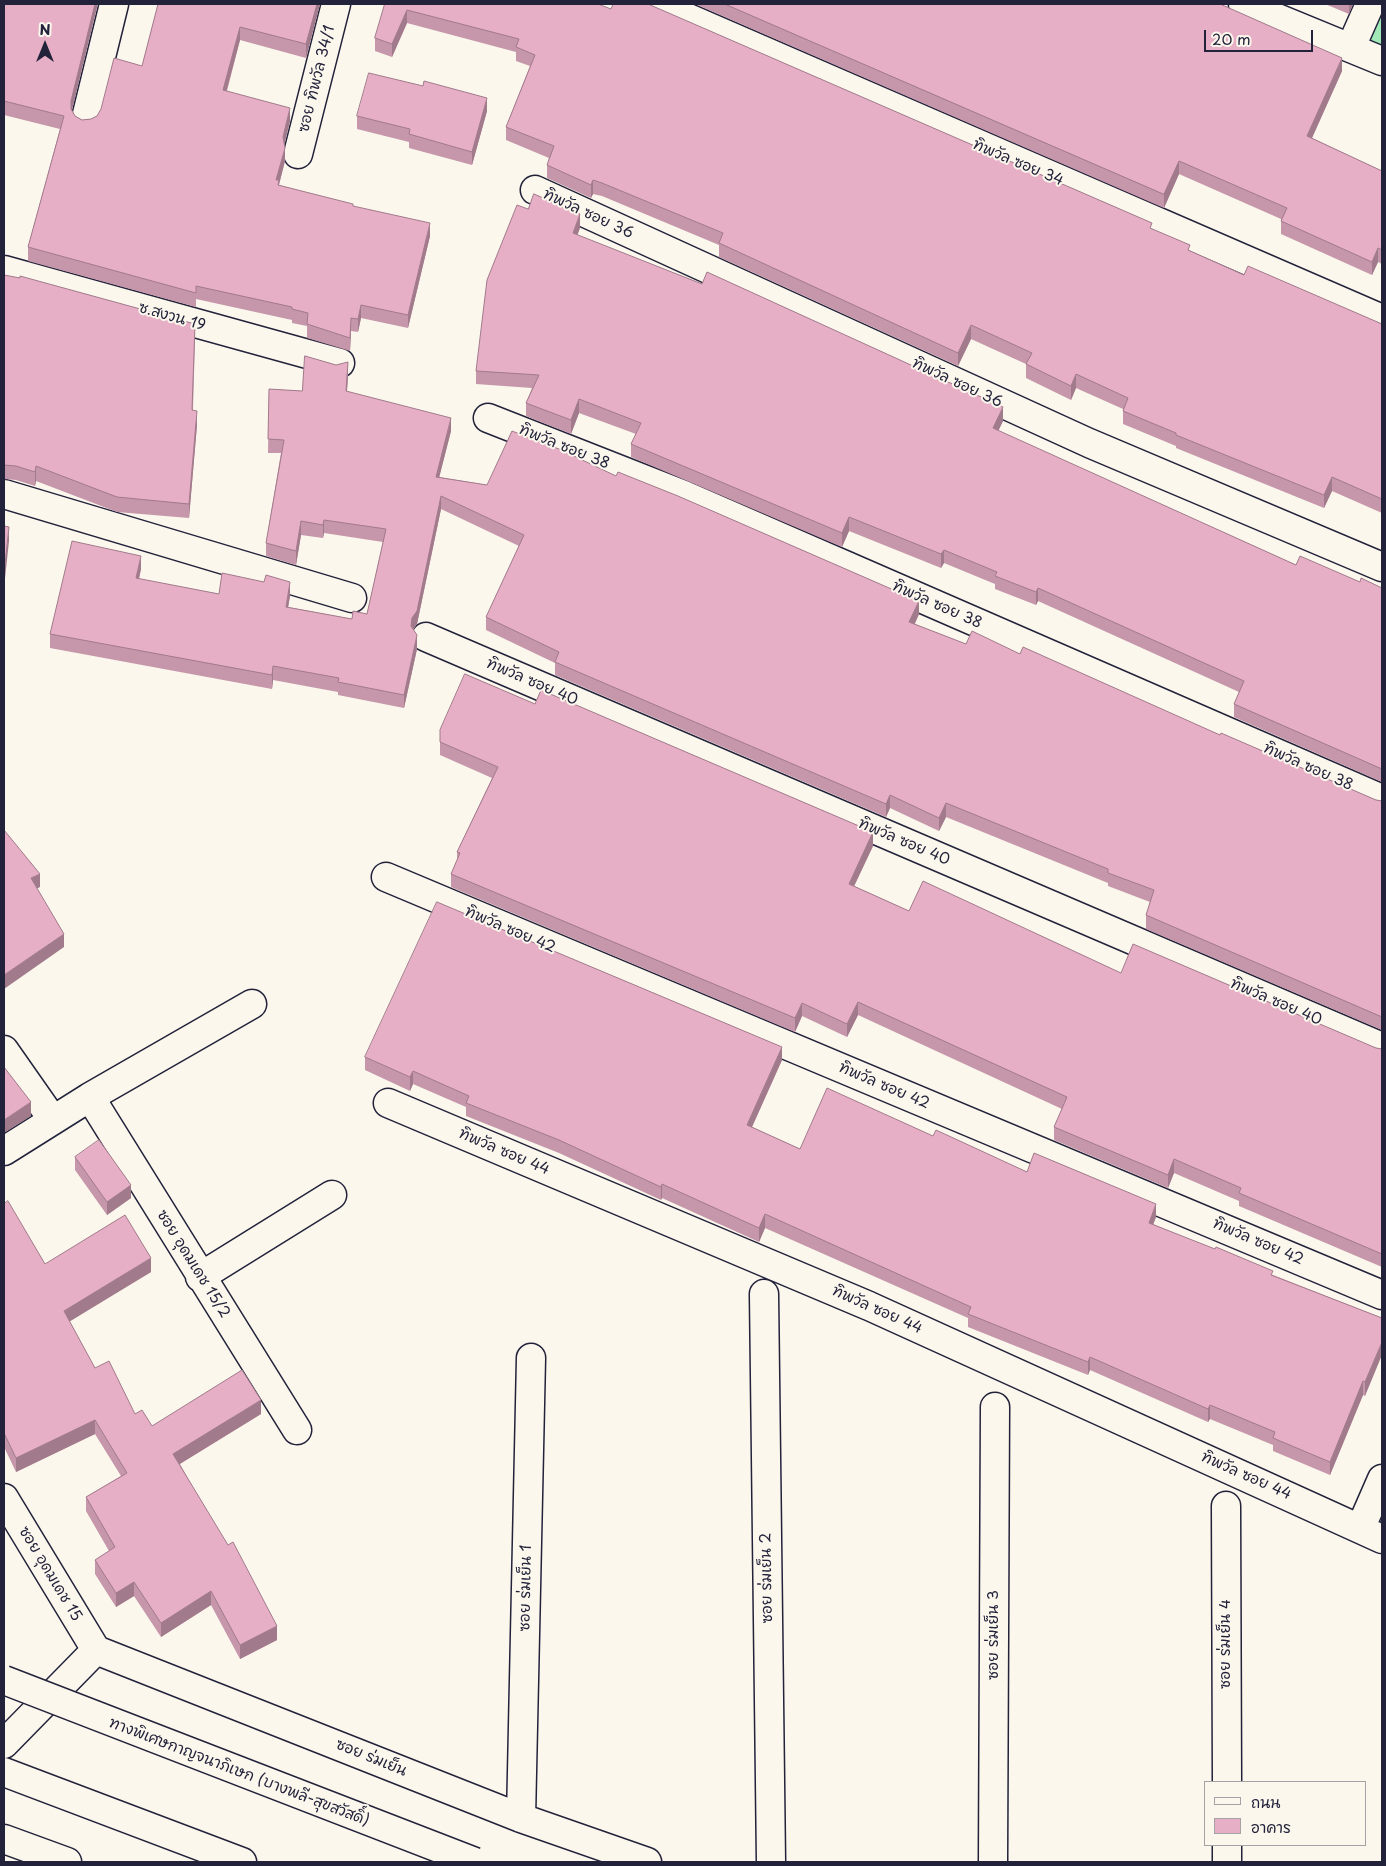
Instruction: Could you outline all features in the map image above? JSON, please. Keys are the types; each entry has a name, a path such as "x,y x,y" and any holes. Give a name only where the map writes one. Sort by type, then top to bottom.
{"main road":[{"path":"86,118 114,4"},
{"name":"ซอย ทิพวัล 34/1","path":"298,154 336,4"},
{"name":"ทิพวัล ซอย 34","path":"656,4 990,151 1382,319"},
{"path":"1243,4 1382,61"},
{"path":"1351,47 1370,4"},
{"name":"ทิพวัล ซอย 36","path":"535,190 1089,443 1382,567"},
{"name":"ซ.สงวน 19","path":"4,270 340,363"},
{"name":"ทิพวัล ซอย 38","path":"488,418 693,499 1382,800"},
{"path":"4,494 352,598"},
{"name":"ทิพวัล ซอย 40","path":"426,637 1382,1047"},
{"name":"ทิพวัล ซอย 42","path":"386,877 1382,1295"},
{"path":"4,1151 90,1097 252,1004"},
{"path":"4,1050 53,1120"},
{"name":"ซอย อุดมเดช 15/2","path":"90,1097 200,1277 297,1430"},
{"name":"ทิพวัล ซอย 44","path":"388,1103 869,1306 1371,1533"},
{"path":"200,1277 332,1195"},
{"name":"ซอย ร่มเย็น 2","path":"764,1294 771,1862"},
{"name":"ซอย ร่มเย็น 1","path":"521,1818 530,1358"},
{"name":"ซอย ร่มเย็น 3","path":"993,1862 996,1407"},
{"path":"1371,1533 1382,1479"},
{"name":"ซอย อุดมเดช 15","path":"4,1498 96,1650"},
{"name":"ซอย ร่มเย็น 4","path":"1226,1506 1227,1781"},
{"path":"4,1744 96,1650"},
{"name":"ซอย ร่มเย็น","path":"96,1650 521,1818 647,1862"},
{"name":"ทางพิเศษกาญจนาภิเษก (บางพลี-สุขสวัสดิ์)","path":"4,1680 475,1862"},
{"path":"4,1772 242,1862"},
{"path":"4,1839 67,1862"},
{"path":"1227,1846 1227,1862"}],"green space":[{"path":"1382,4 1382,61 1351,47"}],"building":[{"path":"4,4 95,4 71,101 71,109 75,116 82,120 97,116 101,109 114,58 142,66 158,4 317,4 306,44 240,27 223,90 290,108 283,137 285,148 276,180 279,180 278,185 353,204 353,206 430,223 408,315 361,305 358,319 351,318 350,338 307,324 308,313 292,309 292,307 196,286 196,293 28,247 64,116 4,101"},
{"path":"385,4 598,4 611,9 613,4 648,4 1152,223 1150,228 1190,245 1188,250 1244,275 1248,266 1382,324 1382,499 1332,477 1324,495 1176,435 1176,433 1123,411 1128,398 1076,374 1071,386 1026,364 1032,353 971,325 958,353 719,243 723,233 602,183 593,180 591,185 547,165 554,146 506,127 535,55 516,47 519,39 407,10 392,44 375,38"},
{"path":"725,4 1220,4 1342,58 1307,136 1382,171 1382,250 1378,248 1372,262 1281,221 1287,208 1179,161 1164,194"},
{"path":"369,73 423,86 424,81 487,98 472,152 409,134 410,129 357,116"},
{"path":"534,194 580,214 573,233 702,284 707,272 1003,407 993,428 1296,565 1300,556 1360,582 1361,578 1382,588 1382,769 1234,704 1244,681 1038,588 1036,592 995,576 997,572 944,550 941,554 849,517 842,533 631,444 641,423 579,399 571,420 526,403 539,375 476,371 487,280 517,205 528,209"},
{"path":"4,275 20,278 20,276 195,324 192,410 197,411 189,504 117,497 36,466 35,472 16,466 4,465"},
{"path":"305,356 336,365 348,362 346,391 451,418 436,477 487,485 512,431 559,449 616,476 618,472 678,496 919,601 909,622 966,644 972,631 1020,654 1023,647 1220,735 1221,733 1382,801 1382,1017 1146,915 1154,890 1108,873 1108,869 946,803 939,818 890,795 886,804 555,662 559,652 486,617 524,535 441,496 417,611 412,618 411,626 417,635 404,695 338,682 339,678 273,666 272,675 50,634 72,541 141,556 136,578 219,594 222,573 264,582 266,575 290,582 286,607 352,619 353,611 367,614 386,529 324,520 323,525 301,521 296,551 266,543 284,440 268,439 269,389 302,391"},
{"path":"4,526 9,527 4,573"},
{"path":"465,674 535,704 541,690 873,832 849,884 909,911 923,881 1121,973 1133,944 1382,1049 1382,1254 1239,1193 1241,1188 1174,1159 1168,1175 1054,1127 1067,1097 858,1002 847,1024 802,1003 795,1018 451,874 460,853 457,852 498,767 440,742 440,730"},
{"path":"4,830 40,874 31,878 64,934 4,975"},
{"path":"437,902 782,1047 747,1125 800,1149 827,1088 933,1136 936,1130 1027,1172 1034,1153 1156,1204 1149,1223 1215,1249 1216,1247 1273,1271 1271,1275 1382,1318 1382,1342 1365,1382 1363,1381 1330,1462 1273,1438 1275,1432 1210,1405 1208,1409 1090,1357 1088,1362 968,1314 971,1307 765,1214 759,1228 662,1184 661,1187 559,1140 466,1103 469,1096 413,1071 410,1077 365,1057"},
{"path":"4,1067 31,1102 4,1120"},
{"path":"99,1140 131,1185 107,1202 75,1157"},
{"path":"8,1201 45,1264 125,1215 151,1258 64,1311 95,1368 109,1361 135,1414 142,1410 152,1426 242,1370 261,1400 173,1454 228,1545 233,1542 277,1626 240,1645 211,1591 161,1623 134,1582 116,1593 95,1560 115,1547 86,1497 127,1473 95,1420 16,1458 4,1433 4,1204"}]}
